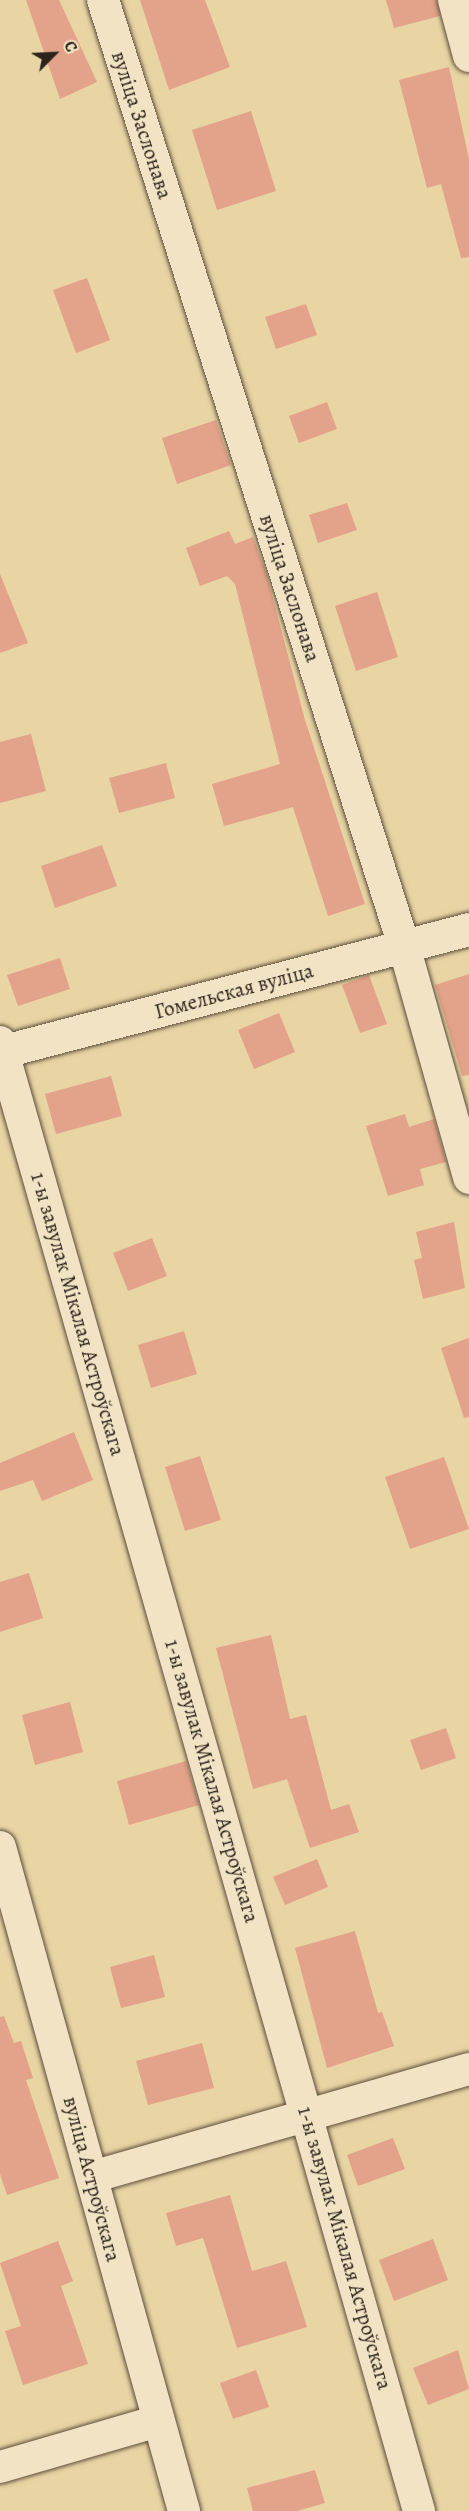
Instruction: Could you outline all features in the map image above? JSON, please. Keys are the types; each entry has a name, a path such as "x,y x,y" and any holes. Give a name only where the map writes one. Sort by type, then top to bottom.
{"street":[{"name":"вуліца Заслонава","path":"102,0 404,946 469,1178"},
{"path":"454,0 469,56"},
{"name":"Гомельская вуліца","path":"1,1049 469,929"},
{"name":"1-ы завулак Мікалая Астроўскага","path":"1,1049 308,2114 419,2511"},
{"name":"вуліца Астроўскага","path":"0,1846 184,2511"},
{"path":"92,2177 469,2069"},
{"path":"0,2466 158,2421"}],"building":[{"path":"26,0 59,0 97,82 60,99"},
{"path":"140,0 205,0 230,67 169,90"},
{"path":"386,0 437,0 440,16 394,28"},
{"path":"449,67 469,159 469,257 461,258 441,184 427,188 399,80"},
{"path":"251,111 276,191 217,210 192,130"},
{"path":"87,278 110,340 76,353 53,290"},
{"path":"306,304 317,335 276,349 265,317"},
{"path":"327,402 337,429 299,443 289,416"},
{"path":"216,420 231,465 177,484 162,438"},
{"path":"347,503 357,530 318,543 309,515"},
{"path":"229,531 235,544 253,537 266,572 305,720 365,904 328,916 293,807 224,826 212,784 280,764 235,584 227,576 200,586 186,548"},
{"path":"0,574 28,643 0,653"},
{"path":"377,592 398,657 356,671 335,606"},
{"path":"31,734 46,791 0,803 0,742"},
{"path":"166,763 175,798 119,813 109,778"},
{"path":"102,845 117,886 55,908 41,866"},
{"path":"60,958 70,989 18,1006 7,975"},
{"path":"469,974 469,1075 462,1076 435,985"},
{"path":"369,975 387,1024 360,1033 342,985"},
{"path":"279,1013 295,1052 254,1069 238,1030"},
{"path":"111,1076 122,1116 56,1134 45,1094"},
{"path":"405,1114 409,1127 434,1119 446,1162 420,1169 424,1185 388,1196 366,1126"},
{"path":"454,1222 465,1288 423,1299 414,1260 422,1258 416,1232"},
{"path":"152,1238 167,1276 128,1291 113,1253"},
{"path":"184,1331 197,1374 151,1388 138,1345"},
{"path":"469,1338 469,1417 464,1418 441,1348"},
{"path":"74,1432 93,1480 42,1501 33,1480 0,1491 0,1463"},
{"path":"200,1456 221,1520 185,1531 165,1467"},
{"path":"444,1457 469,1529 410,1549 385,1477"},
{"path":"29,1573 43,1618 0,1632 0,1582"},
{"path":"271,1635 290,1719 306,1715 331,1810 349,1804 359,1832 310,1848 287,1779 253,1789 216,1648"},
{"path":"70,1702 83,1752 35,1765 22,1715"},
{"path":"446,1728 456,1758 421,1770 410,1740"},
{"path":"186,1761 199,1805 129,1825 117,1781"},
{"path":"317,1859 328,1887 285,1905 273,1877"},
{"path":"355,1931 378,2013 382,2012 394,2046 327,2068 295,1948"},
{"path":"154,1955 165,1997 121,2008 110,1967"},
{"path":"4,2016 14,2043 21,2041 33,2078 26,2080 59,2178 7,2195 0,2174 0,2017"},
{"path":"202,2043 214,2088 148,2105 136,2061"},
{"path":"393,2138 405,2169 358,2186 347,2155"},
{"path":"230,2195 252,2271 286,2261 307,2327 237,2348 203,2238 176,2246 166,2213"},
{"path":"433,2239 448,2280 394,2301 379,2260"},
{"path":"58,2241 73,2281 61,2286 88,2364 23,2385 5,2331 21,2326 0,2263"},
{"path":"458,2350 469,2389 428,2405 413,2368"},
{"path":"256,2370 269,2407 233,2419 220,2383"},
{"path":"315,2470 325,2503 297,2511 253,2511 247,2488"}]}
